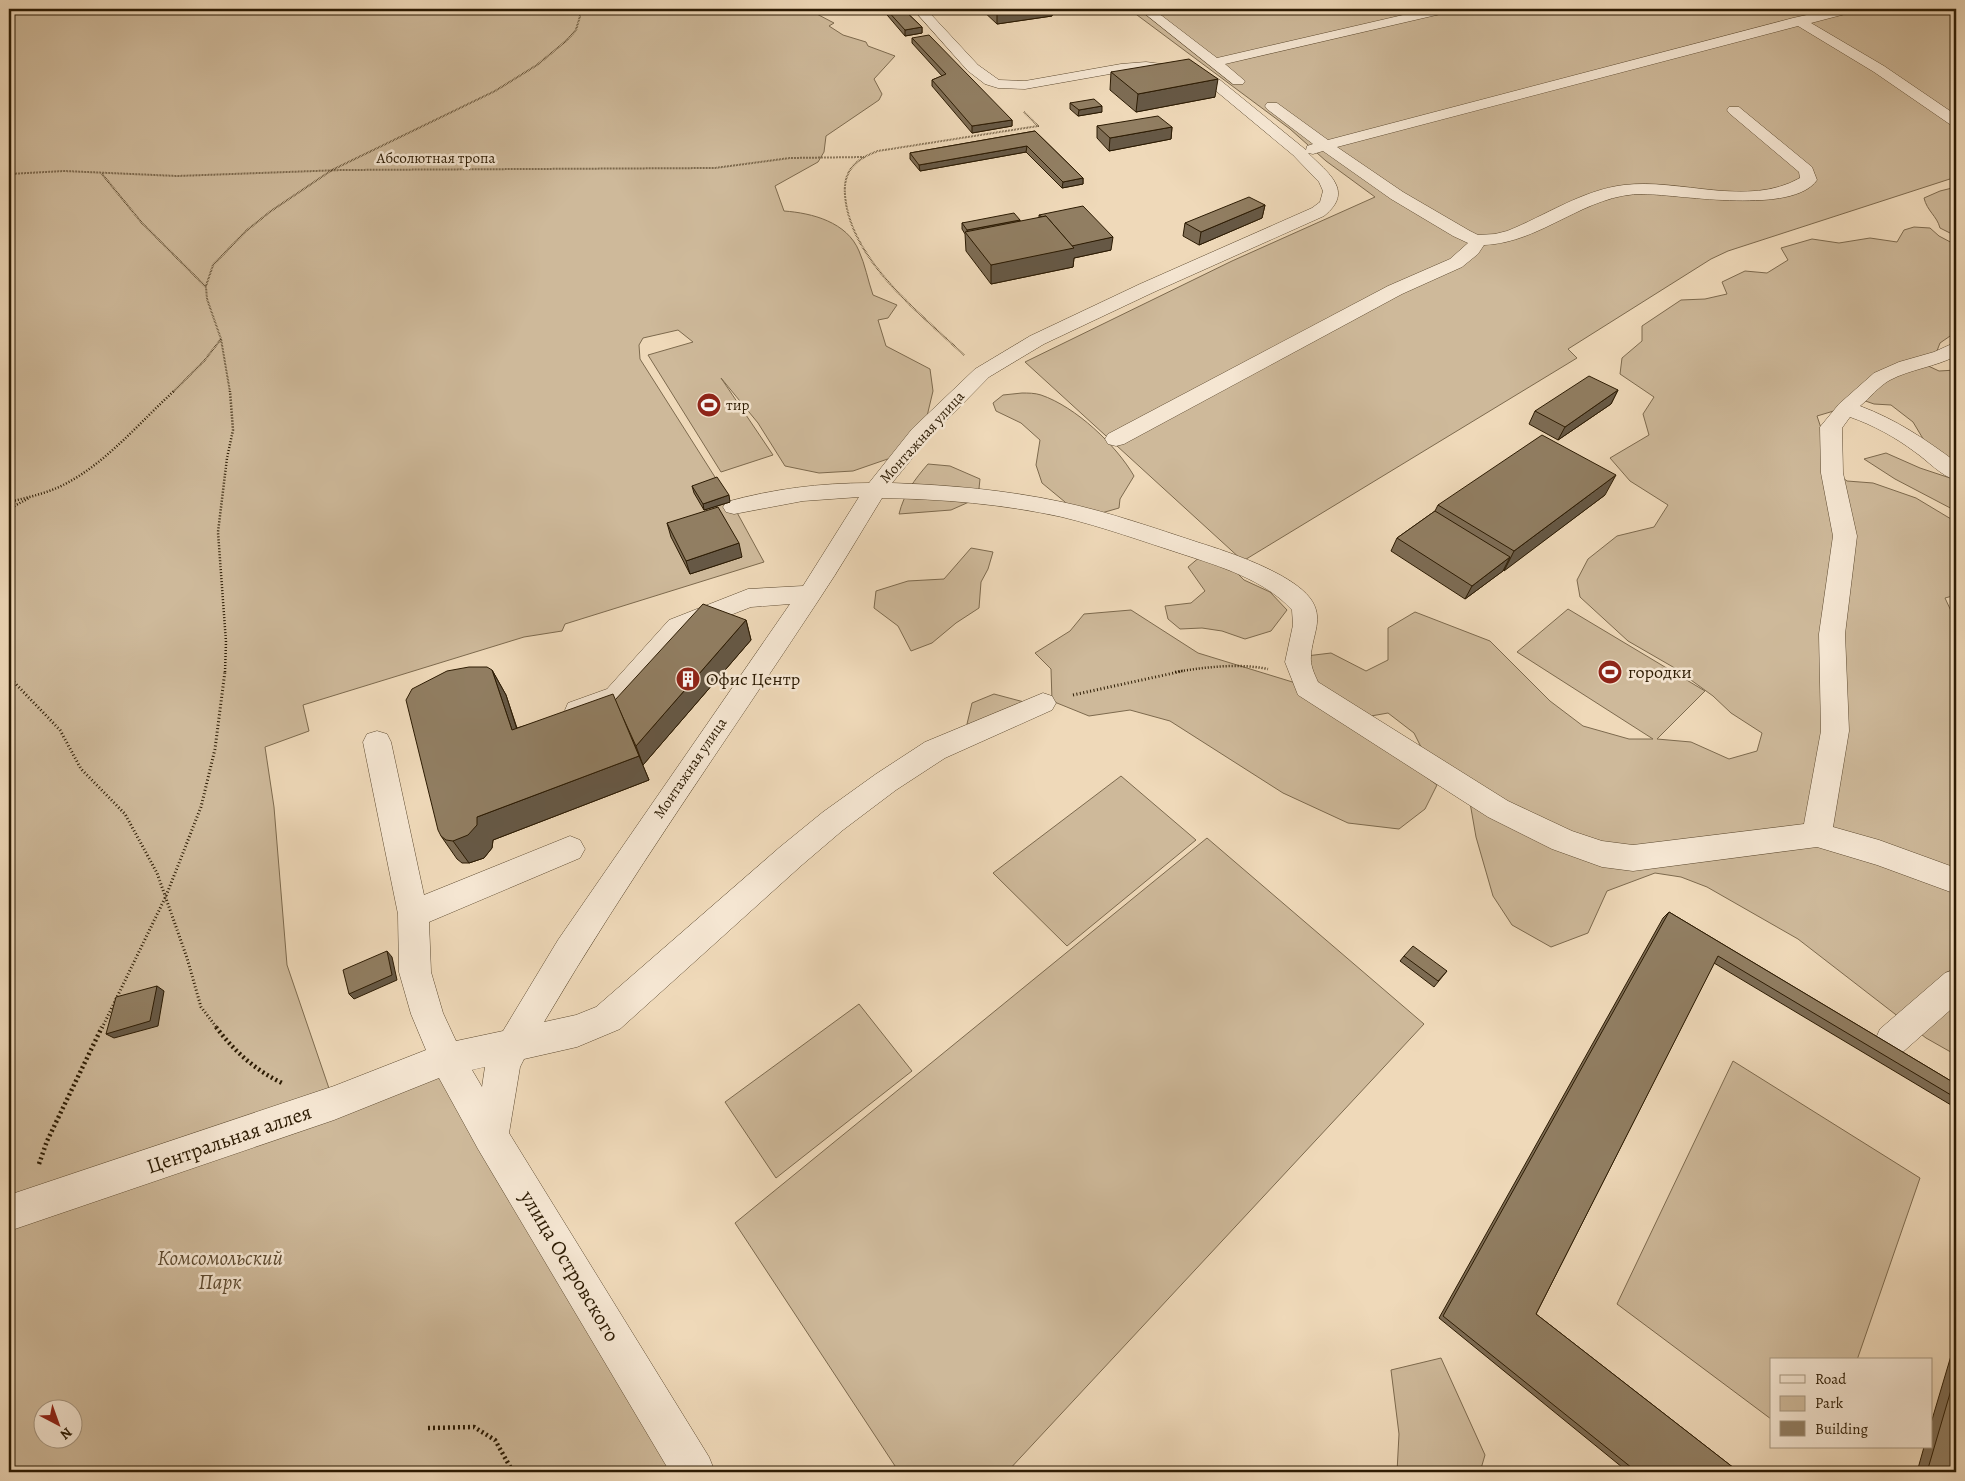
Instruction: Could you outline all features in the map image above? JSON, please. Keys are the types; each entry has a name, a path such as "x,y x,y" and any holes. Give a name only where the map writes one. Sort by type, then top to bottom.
{"street":[{"name":"Монтажная улица","path":"491,1136 503,1064 584,926 756,670 810,594 876,489 920,434 982,373 1037,340 1292,225 1318,212 1328,204 1331,191 1326,180 1300,152 1215,83 1205,68 1185,71 1146,66 1121,68 1024,86 998,84 978,72 919,9"},
{"path":"1205,68 1445,9"},
{"path":"1300,152 1848,9"},
{"path":"1138,14 1205,68"},
{"path":"1798,21 1841,44 1876,66 1956,122"},
{"path":"1174,54 1254,93 1386,189 1426,214 1464,235 1478,240 1507,238 1600,194 1625,190 1755,196 1799,189 1809,180 1806,170 1734,110"},
{"path":"1116,439 1395,290 1456,263 1472,250 1478,240"},
{"path":"1817,835 1835,731 1832,634 1845,536 1832,473 1831,427 1846,408 1881,377 1906,366 1941,356 1956,348"},
{"path":"1846,408 1881,421 1922,446 1956,473"},
{"path":"734,507 789,494 876,489 967,495 1020,502 1129,528 1208,553 1247,570 1272,583 1302,604 1305,628 1300,644 1298,663 1307,688 1498,809 1562,840 1602,854 1633,858 1817,835 1879,853 1956,881"},
{"path":"554,718 616,696 678,626 748,598 810,594"},
{"name":"Центральная аллея","path":"19,1209 334,1103 447,1059 577,1031 608,1018 819,832 886,782 935,750 1043,703"},
{"name":"улица Островского","path":"377,742 413,914 415,972 427,1014 447,1059 491,1136 694,1472"},
{"path":"413,914 570,849"},
{"path":"1892,1040 1956,984"}],"path":[{"path":"19,1209 35,1174 46,1141 166,896 201,807 215,749 224,682 226,642 218,532 226,458 233,430 232,403 221,339 206,287 213,265 246,231 293,195 332,170 495,91 536,65 566,41 576,30 582,9"},
{"path":"9,27 14,38 9,63"},
{"path":"982,373 920,315 857,239 843,199 845,181 851,165 878,151 1038,126 1024,112"},
{"name":"Абсолютная тропа","path":"9,174 64,172 177,176 332,170 715,168 790,158 864,157"},
{"path":"102,174 142,223 206,287"},
{"path":"9,509 36,495 74,480 100,461 211,354 221,339"},
{"path":"9,502 36,495"},
{"path":"1043,703 1130,681 1223,666 1264,668 1307,688"},
{"path":"9,677 60,730 81,769 125,814 157,872 187,958 201,1007 230,1045 262,1073 300,1093 334,1103"},
{"path":"428,1428 474,1427 495,1440 513,1472"}],"green space":[{"name":"Комсомольский Парк","path":"9,9 823,9 813,12 834,23 829,26 843,35 866,42 868,46 895,56 874,79 882,94 879,100 826,136 824,152 818,162 775,186 784,211 806,214 828,221 846,233 853,241 863,261 873,295 897,305 888,318 878,320 886,346 930,369 933,391 923,433 905,453 853,471 819,473 785,466 758,423 721,378 773,455 721,472 648,355 693,342 678,330 643,338 639,345 640,359 734,507 764,562 565,624 562,631 524,637 303,705 309,731 265,747 274,807 287,965 334,1103 447,1059 694,1472 9,1472"},
{"path":"1129,9 1956,9 1956,177 1728,251 1711,259 1568,349 1577,358 1243,561 1025,362 1232,261 1375,197 1326,161 1290,129"},
{"path":"1956,187 1956,236 1940,228 1924,198"},
{"path":"1914,227 1930,228 1939,236 1956,245 1956,335 1953,334 1940,343 1935,356 1922,363 1939,371 1956,370 1956,472 1952,462 1925,442 1913,422 1891,405 1874,404 1854,397 1837,410 1817,416 1829,452 1825,464 1847,481 1873,483 1916,498 1956,522 1956,595 1945,598 1952,613 1956,615 1956,1055 1926,1038 1798,939 1707,887 1681,877 1655,873 1607,891 1588,933 1551,947 1512,925 1493,896 1476,837 1469,797 1425,755 1414,733 1388,713 1354,719 1391,751 1437,785 1425,809 1399,829 1348,823 1283,793 1170,721 1130,710 1089,716 1052,701 1051,669 1035,653 1070,631 1084,614 1131,610 1198,653 1299,684 1298,657 1331,653 1366,671 1388,660 1388,628 1415,612 1490,641 1550,701 1583,726 1629,739 1653,739 1517,652 1568,609 1705,691 1657,739 1691,742 1729,759 1757,751 1762,733 1731,713 1713,696 1673,667 1628,641 1580,597 1577,580 1588,559 1617,536 1654,527 1668,505 1630,481 1610,458 1649,435 1643,414 1654,397 1620,374 1622,358 1642,341 1642,326 1681,300 1705,299 1727,294 1722,282 1745,271 1767,273 1788,260 1781,248 1812,239 1839,243 1870,238 1897,242 1904,230"},
{"path":"1022,393 1041,395 1068,408 1094,428 1117,452 1134,476 1120,499 1119,508 1091,516 1074,517 1065,502 1042,483 1036,465 1040,440 1021,423 996,411 993,403 1003,395"},
{"path":"1886,453 1920,468 1956,480 1956,511 1895,479 1864,459"},
{"path":"928,464 950,466 980,479 978,498 951,510 899,514 910,488"},
{"path":"971,548 993,552 988,569 981,582 979,608 956,623 932,643 911,651 898,626 874,608 876,591 908,581 944,579"},
{"path":"1201,556 1223,559 1244,580 1270,592 1287,610 1271,631 1245,639 1222,631 1202,628 1180,629 1168,619 1165,606 1191,603 1205,591 1188,567"},
{"path":"994,694 1024,702 990,732 967,724 972,703"},
{"path":"1121,776 1196,840 1067,946 993,873"},
{"path":"1207,838 1424,1024 1007,1472 899,1472 735,1223"},
{"path":"859,1004 912,1071 776,1178 725,1102"},
{"path":"1733,1061 1920,1178 1858,1358 1770,1358 1770,1418 1617,1304"},
{"path":"1441,1358 1485,1455 1480,1472 1397,1472 1399,1434 1391,1370"}],"building":[{"path":"886,9 903,9 922,27 905,30"},
{"path":"993,9 1027,9 997,13"},
{"path":"929,35 1012,120 972,126 932,80 946,74 912,38"},
{"path":"1189,59 1218,79 1138,94 1111,72"},
{"path":"1094,99 1102,106 1079,110 1070,103"},
{"path":"1158,116 1172,127 1110,138 1097,126"},
{"path":"1035,131 1083,178 1063,182 1027,146 919,165 910,153"},
{"path":"1249,197 1265,205 1201,232 1185,223"},
{"path":"1083,206 1113,237 1072,246 1046,216 1042,217 1039,215"},
{"path":"1014,213 1020,220 967,230 962,223"},
{"path":"1046,216 1074,248 991,265 965,232"},
{"path":"1589,376 1618,390 1565,427 1535,411"},
{"path":"1542,435 1616,475 1514,551 1438,505"},
{"path":"717,477 729,495 703,504 692,486"},
{"path":"718,507 739,543 686,561 667,523"},
{"path":"1435,511 1510,557 1472,586 1397,538"},
{"path":"703,604 746,620 636,746 615,700"},
{"path":"469,667 487,667 492,670 512,730 613,694 639,756 477,817 477,825 468,835 453,841 446,840 438,830 406,700 412,689 447,671"},
{"path":"1669,912 1956,1084 1956,1098 1718,956 1536,1314 1739,1472 1637,1472 1443,1316"},
{"path":"1413,946 1447,971 1438,981 1404,956"},
{"path":"387,951 392,975 349,994 343,970"},
{"path":"157,986 150,1021 106,1034 116,997"},
{"path":"1956,1373 1956,1472 1927,1472"}],"place":[{"name":"тир","path":"709,405"},
{"name":"городки","path":"1610,672"},
{"name":"Офис Центр","path":"688,679"}]}
